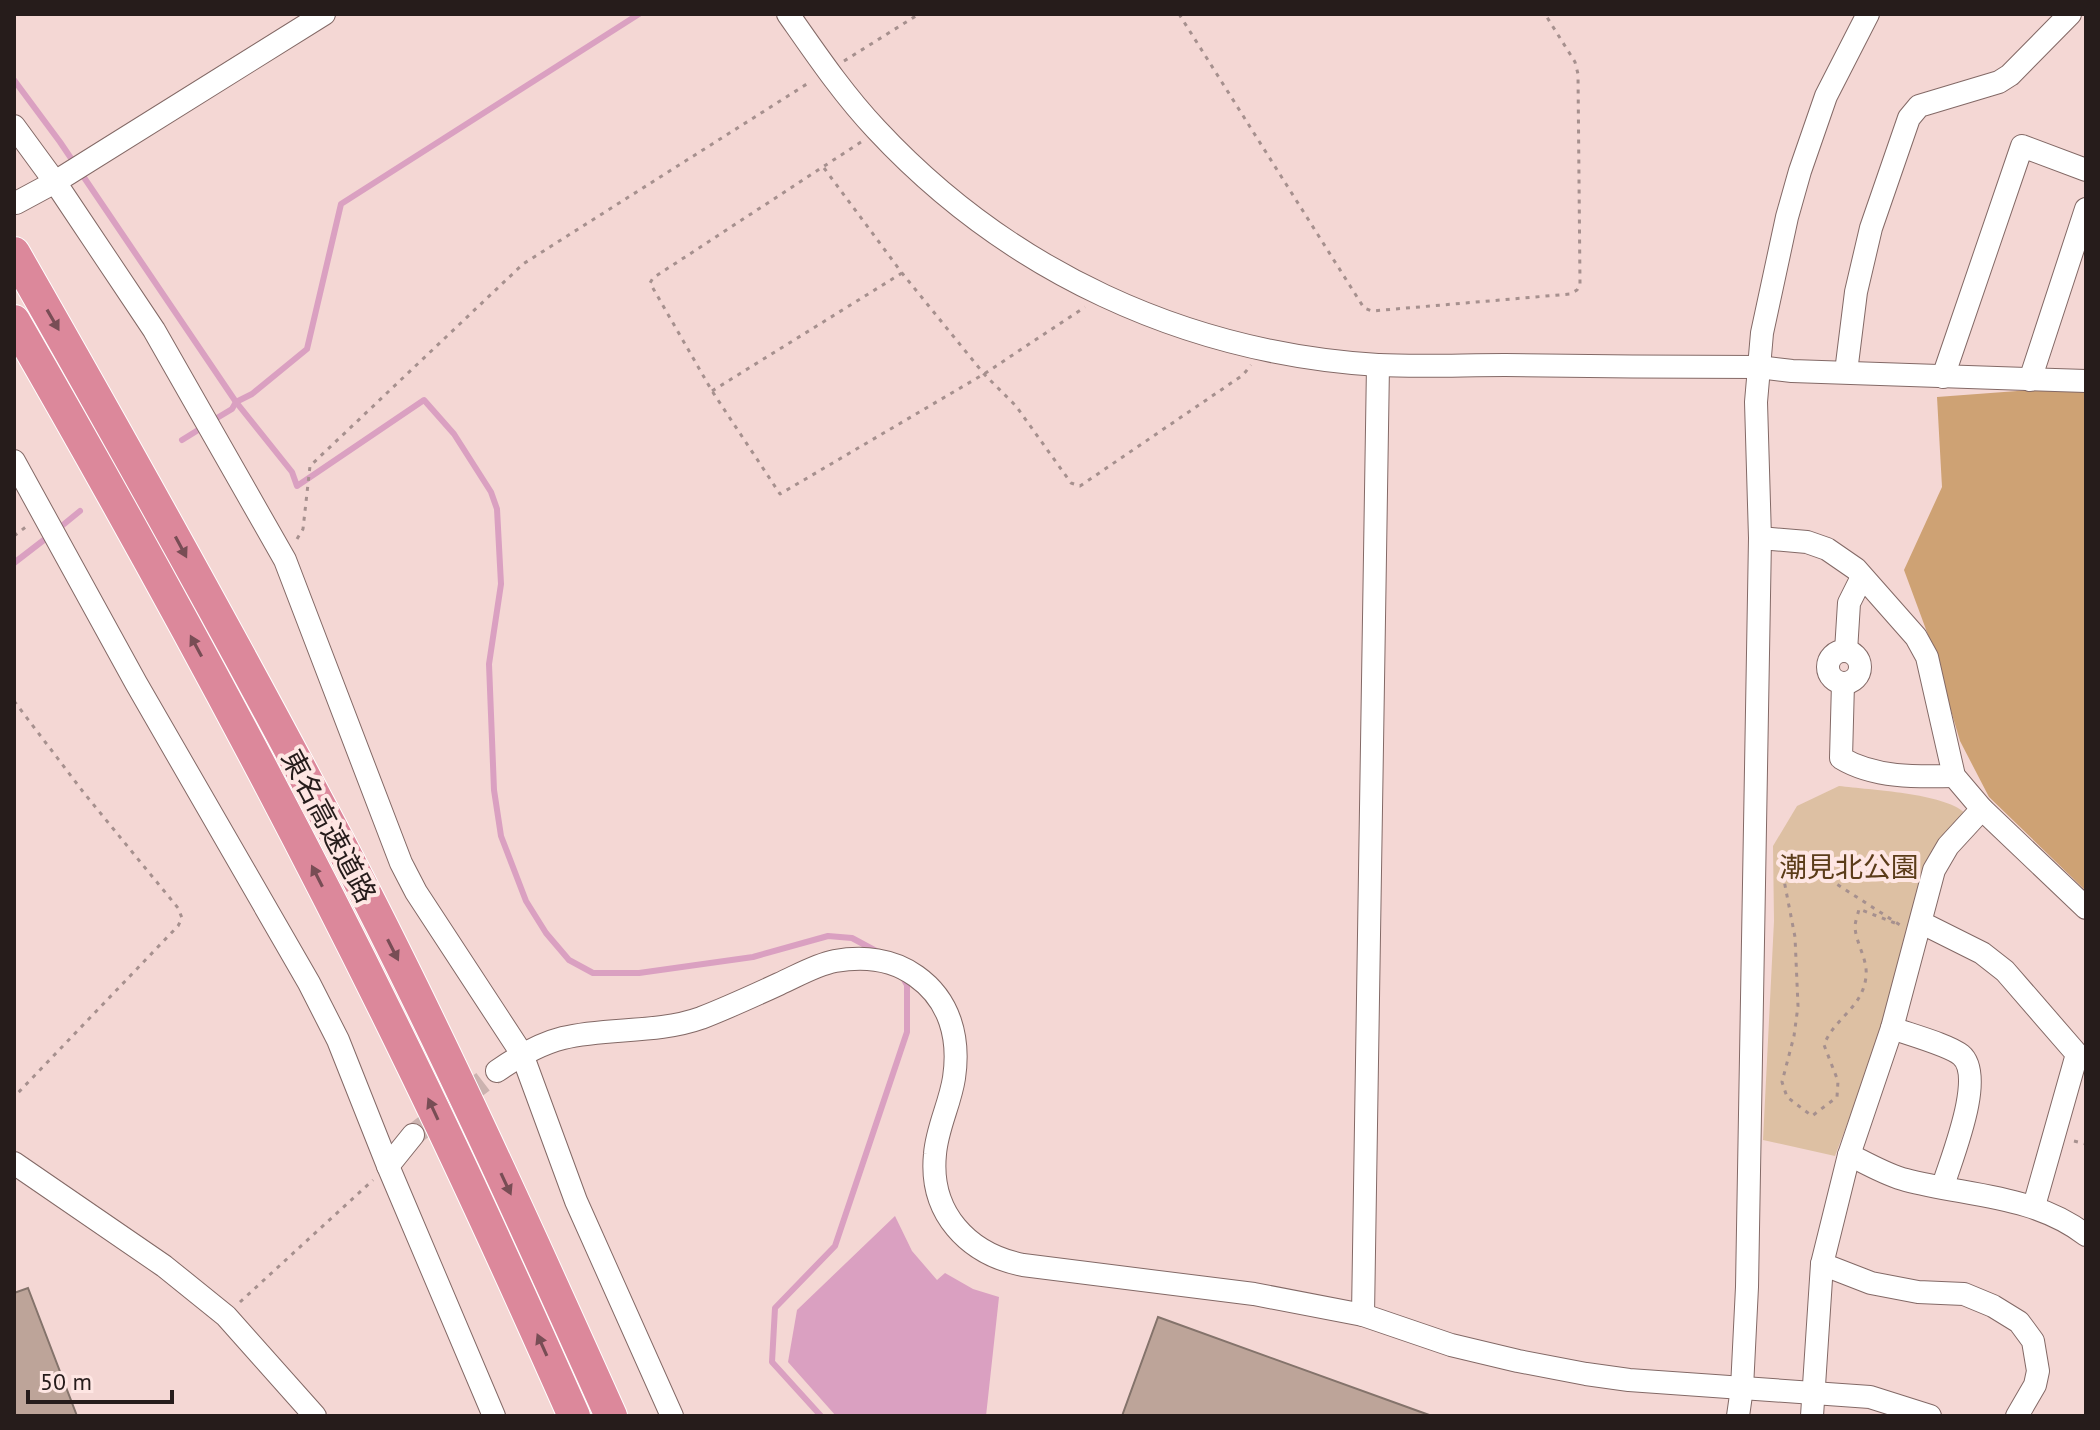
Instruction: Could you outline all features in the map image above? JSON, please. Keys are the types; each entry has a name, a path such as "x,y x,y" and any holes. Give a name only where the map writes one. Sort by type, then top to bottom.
{"highway":[{"name":"東名高速道路","path":"14,253 154,497 338,841 448,1061 611,1416"},
{"name":"東名高速道路","path":"14,321 129,521 292,825 423,1088 574,1416"}],"street":[{"path":"16,203 55,182 324,14"},
{"path":"788,14 828,71 877,130 939,189 982,224 1037,261 1102,296 1166,323 1263,348 1378,365 1759,367 1792,371 2086,381"},
{"path":"1738,1416 1747,1287 1760,538 1756,402 1762,333 1800,171 1826,96 1868,14"},
{"path":"1846,372 1856,292 1865,253 1909,118 1919,106 1999,82 2010,75 2070,14"},
{"path":"14,126 154,330 285,560 401,863 416,892 522,1054 576,1201 672,1416"},
{"path":"1943,377 2022,146 2086,170"},
{"path":"2030,380 2086,209"},
{"path":"1363,1315 1378,365"},
{"path":"14,461 136,683 309,983 338,1040 494,1416"},
{"path":"1760,538 1807,542 1827,549 1856,569 1922,645 1954,776 1982,809 2086,908"},
{"path":"1862,577 1849,603 1846,651 1855,656 1860,666 1853,680 1843,683 1841,758 1888,774 1954,776"},
{"path":"1812,1416 1822,1264 1849,1155 1892,1028 1911,924 1948,846 1982,809"},
{"path":"1911,924 1982,953 2005,971 2077,1054 2034,1206"},
{"path":"497,1071 522,1054 563,1038 680,1026 814,968 836,961 883,960 900,966 934,990 955,1033 954,1079 935,1154 935,1181 941,1205 952,1226 985,1253 1013,1263 1254,1294 1363,1315 1451,1345 1518,1361 1629,1380 1870,1397 1904,1411 1930,1416"},
{"path":"1892,1028 1961,1055 1969,1066 1971,1088 1968,1103 1943,1186"},
{"path":"388,1166 413,1135"},
{"path":"1849,1155 1904,1179 2034,1206 2068,1221 2086,1235"},
{"path":"14,1163 164,1266 226,1316 315,1416"},
{"path":"1822,1264 1871,1283 1918,1292 1964,1294 1993,1306 2019,1322 2033,1341 2038,1371 2035,1385 2017,1416"}],"path":[{"path":"285,560 303,529 310,466 523,264 919,14"},
{"path":"1179,14 1364,308 1372,311 1570,294 1577,290 1580,284 1578,74 1575,62 1545,14"},
{"path":"877,130 824,168 653,278 650,283 712,391 780,494 984,374 1102,296"},
{"path":"824,168 902,273 984,374 1016,406 1071,483 1080,486 1243,375 1263,348"},
{"path":"712,391 902,273"},
{"path":"14,701 178,908 182,918 178,926 14,1097"},
{"path":"1787,852 1911,924 1859,909 1855,927 1866,975 1851,1011 1830,1029 1824,1045 1838,1081 1837,1097 1812,1116 1787,1097 1782,1082 1798,1006 1795,937 1783,875 1787,852"},
{"path":"226,1316 388,1166"}],"green space":[{"name":"潮見北公園","path":"1839,786 1924,797 1955,806 1965,813 1835,1156 1763,1140 1774,921 1773,846 1797,806"}],"shaded area":[{"path":"2086,386 2086,891 1989,797 1960,741 1931,643 1904,570 1942,487 1937,397"},
{"path":"895,1216 912,1251 937,1280 945,1273 973,1289 999,1297 986,1416 836,1416 788,1362 797,1310"}],"building":[{"path":"28,1288 77,1416 14,1416 14,1293"},
{"path":"1158,1317 1432,1416 1122,1416"}],"waterway":[{"path":"212,421 252,394 307,349 341,204 639,14"},
{"path":"14,80 60,142 236,402 292,472 297,486 424,400 454,434 491,492 497,509 501,584 489,664 494,790 501,836 526,901 546,933 569,960 593,973 639,973 753,957 828,936 852,938 878,952"},
{"path":"182,440 203,427"},
{"path":"58,529 80,511"},
{"path":"14,563 49,536"},
{"path":"821,1416 772,1362 775,1308 835,1246 907,1032 907,985 902,976"}],"tunnel":[{"path":"413,1135 497,1071"}]}
